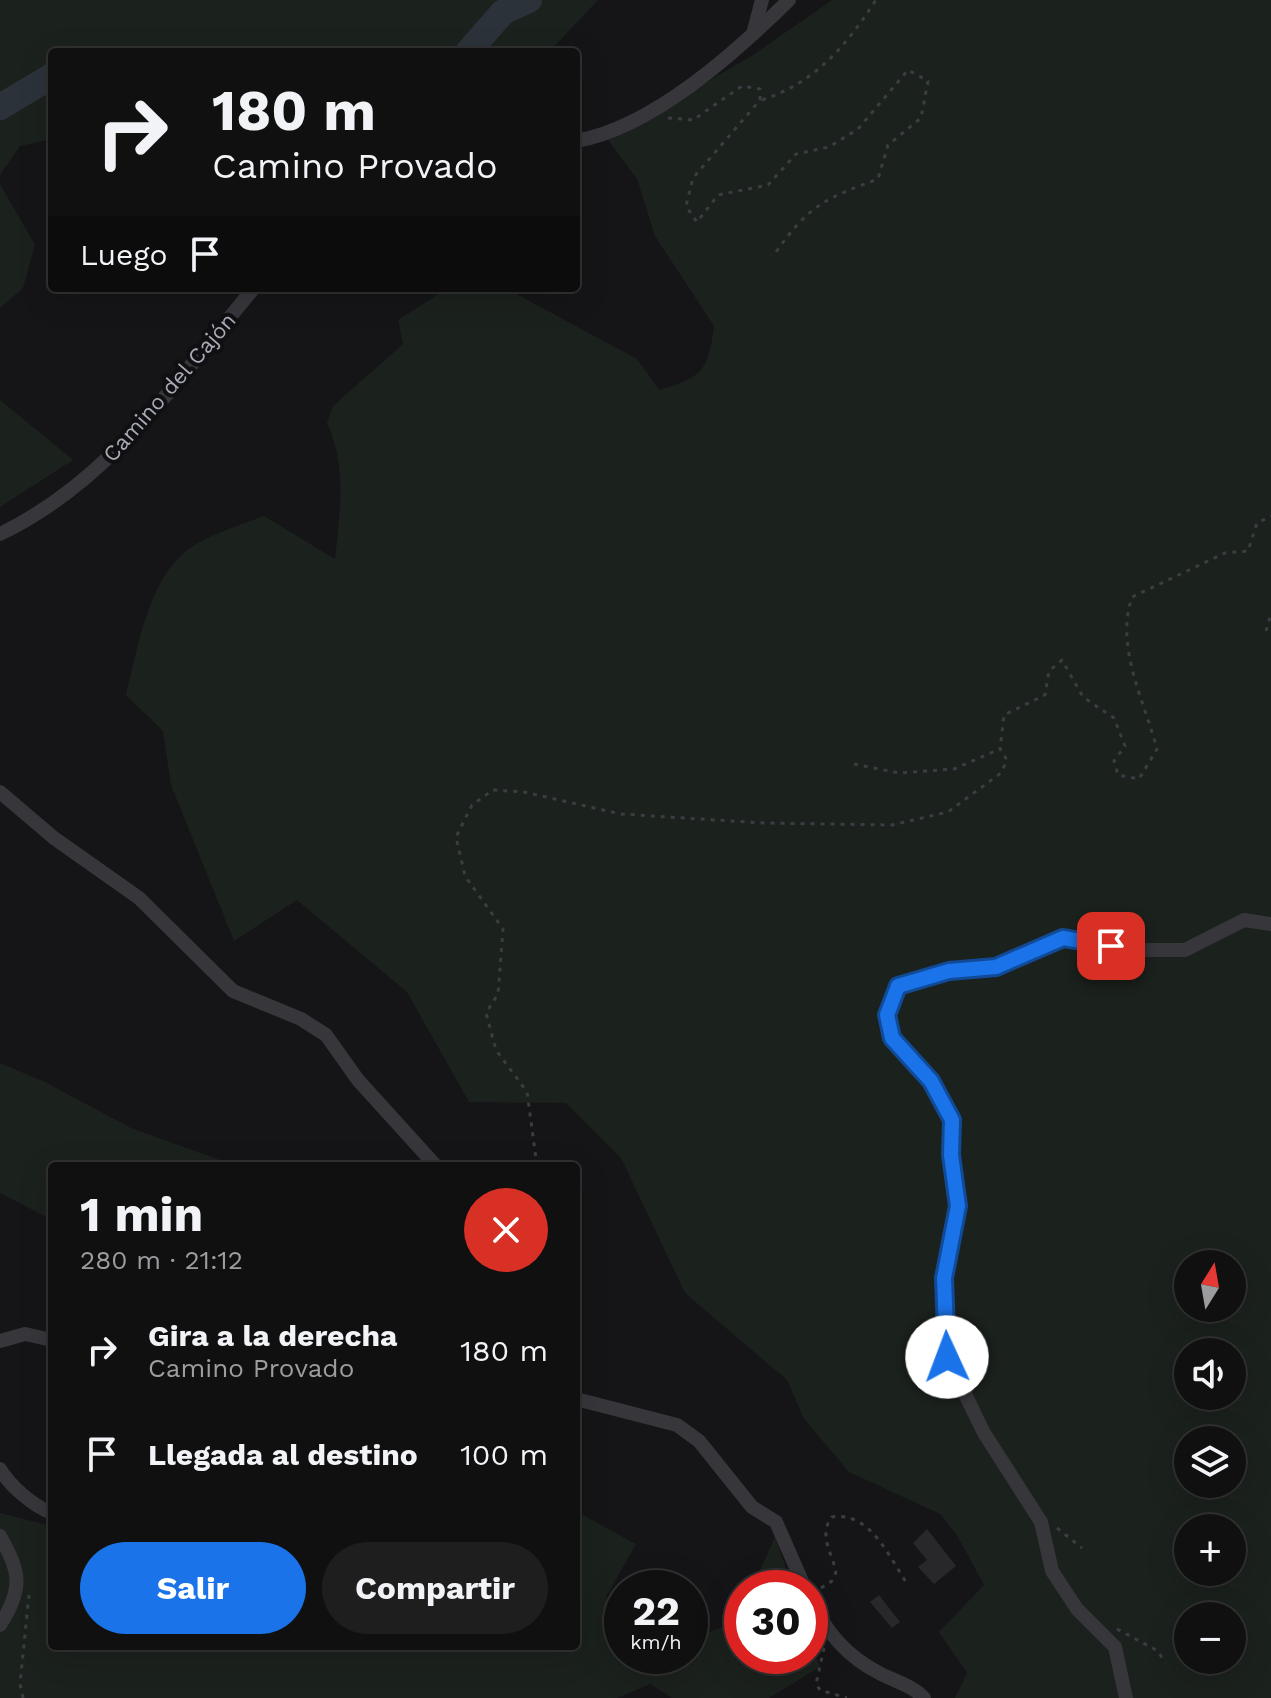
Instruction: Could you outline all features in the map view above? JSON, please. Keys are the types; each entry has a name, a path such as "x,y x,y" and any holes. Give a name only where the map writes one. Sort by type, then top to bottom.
{"street":[{"path":"752,34 762,0"},
{"path":"580,140 616,128 648,111 705,73 789,0"},
{"name":"Camino del Cajón","path":"0,534 55,503 96,470 163,401 251,292"},
{"path":"0,792 54,838 139,898 233,991 301,1019 326,1035 358,1080 432,1162"},
{"path":"1126,1698 1115,1647 1077,1609 1052,1571 1041,1522 984,1433 947,1357 944,1278 958,1206 951,1155 952,1120 931,1081 892,1038 887,1015 898,986 949,971 996,967 1063,938 1135,950 1185,950 1244,920 1271,924"},
{"path":"0,1341 25,1334 48,1339"},
{"path":"580,1400 677,1425 699,1441 752,1507 776,1522 800,1570"},
{"path":"0,1469 6,1479 48,1512"},
{"path":"0,1536 18,1568 15,1602 0,1625"},
{"path":"828,1629 854,1659 913,1687 924,1698"}],"path":[{"path":"776,252 795,224 822,200 878,179 888,145 921,118 928,81 908,70 858,129 829,147 796,154 768,185 718,195 697,222 686,206 693,178 760,100 792,90 830,60 876,0"},
{"path":"667,118 693,120 742,86 760,89 760,100"},
{"path":"536,1162 527,1092 496,1050 486,1013 498,994 503,929 465,876 456,837 472,805 493,790 524,792 621,814 763,823 892,825 948,812 1001,773 1007,760 1000,749 1004,715 1045,695 1049,671 1062,660 1083,697 1114,718 1125,746 1114,761 1118,775 1139,779 1157,749 1127,649 1125,618 1132,597 1225,553 1248,551 1257,523 1271,516"},
{"path":"1266,631 1271,614"},
{"path":"854,764 899,773 954,769 1000,749"},
{"path":"828,1583 836,1572 825,1538 826,1525 832,1517 842,1515 859,1523 883,1544 908,1585"},
{"path":"1041,1522 1065,1533 1082,1548"},
{"path":"1108,1623 1158,1651 1165,1663"},
{"path":"830,1633 816,1684 820,1690 847,1698"}],"shaded area":[{"path":"0,0 598,0 553,48 48,48 48,140 20,146 0,175"},
{"path":"832,0 1271,0 1271,1698 955,1698 967,1673 939,1632 984,1585 958,1537 940,1514 849,1472 804,1419 787,1380 685,1293 621,1158 566,1103 469,1102 407,992 297,900 234,941 171,785 163,731 126,695 142,631 158,589 183,554 200,542 264,516 335,559 340,472 327,423 333,406 403,344 398,320 442,292 512,292 637,359 659,390 685,381 700,370 709,354 714,326 655,236 637,179 608,140 753,55"},
{"path":"0,184 35,245 23,288 0,308"},
{"path":"0,400 73,460 0,507"},
{"path":"0,1063 45,1082 131,1128 226,1162 48,1162 48,1218 0,1193"},
{"path":"0,1513 48,1525 48,1650 580,1650 581,1514 636,1544 621,1570 604,1570 604,1674 708,1674 708,1632 724,1626 724,1674 808,1674 769,1698 672,1698 650,1684 617,1698 0,1698"},
{"path":"775,1537 787,1570 760,1570"}],"building":[{"path":"927,1529 956,1566 934,1584 918,1567 927,1560 913,1543"},
{"path":"879,1595 900,1622 892,1628 870,1602"}],"waterway":[{"path":"472,48 503,12 529,0"},
{"path":"0,107 48,78"}],"route":[{"path":"947,1357 944,1278 958,1206 951,1155 952,1120 931,1081 892,1038 887,1015 898,986 949,971 996,967 1063,938 1111,946"}]}
